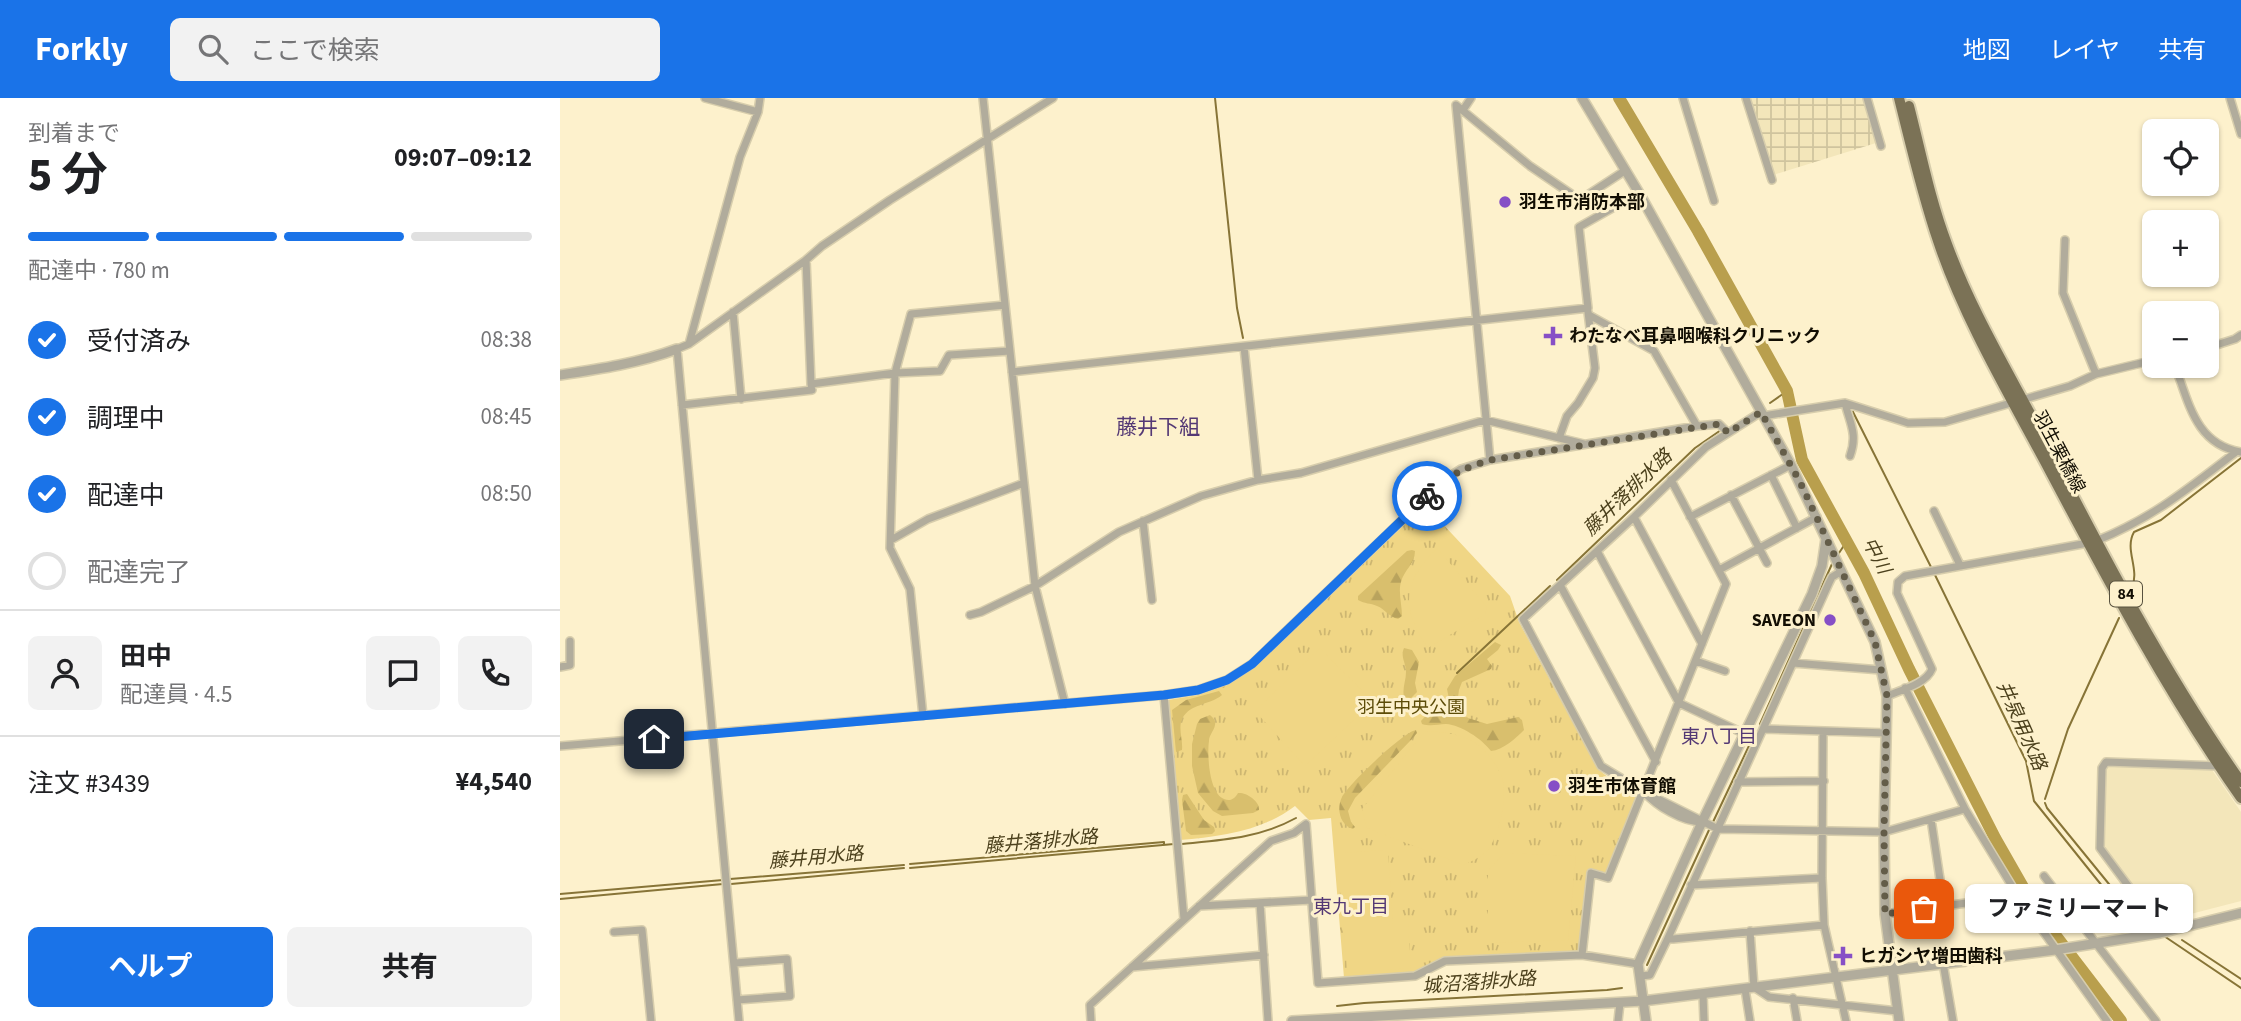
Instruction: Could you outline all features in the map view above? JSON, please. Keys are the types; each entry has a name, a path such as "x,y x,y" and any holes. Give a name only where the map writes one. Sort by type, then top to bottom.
{"main road":[{"name":"羽生栗橋線","path":"1899,98 1938,242 1958,293 2092,542 2122,607 2241,798"},
{"name":"羽生栗橋線","path":"1907,98 1946,242 1966,293 2018,401"},
{"name":"羽生栗橋線","path":"2092,542 2215,745 2241,782"}],"street":[{"path":"705,98 758,112"},
{"path":"689,344 740,157 758,112 760,98"},
{"path":"983,98 1035,586 1065,704"},
{"path":"560,375 649,360 689,344 822,246 890,200 1053,98"},
{"path":"1448,98 1530,166 1580,200 1626,170"},
{"path":"1460,107 1471,98"},
{"path":"1582,98 1626,170 1791,465 1875,642 1887,696 1885,914 1899,1021"},
{"path":"1683,98 1714,201"},
{"path":"1746,98 1772,180"},
{"path":"1867,98 1881,146"},
{"path":"2230,98 2241,134"},
{"path":"1460,107 1475,320 1490,460"},
{"path":"1559,438 1567,415 1583,395 1595,368 1579,227 1639,193"},
{"path":"2065,240 2063,293 2096,374"},
{"path":"682,405 811,390 806,260"},
{"path":"923,716 910,589 890,548 895,373 911,314 1005,305"},
{"path":"1012,372 1475,320 1588,311 1654,351 1698,426"},
{"path":"733,312 741,399"},
{"path":"2219,344 2241,335"},
{"path":"1244,347 1258,480"},
{"path":"677,349 739,1021"},
{"path":"811,384 895,373 940,371 949,355 1010,351"},
{"path":"1965,809 1884,832 1718,829 1702,822 1691,822 1653,801 1644,792 1601,766 1523,620 1706,447 1762,414 1845,403 1908,423 1945,422 2070,386 2096,374 2142,363"},
{"path":"2179,378 2193,415 2205,435 2222,448 2238,452"},
{"path":"1845,403 1854,436 1850,456"},
{"path":"970,615 1035,586 1119,532 1201,496 1258,480 1301,473 1485,420 1587,445"},
{"path":"560,746 1065,704 1198,690 1227,680 1252,664 1444,480 1461,469 1490,460 1698,426 1719,424 1728,433"},
{"path":"1887,696 1931,674 1932,666 1897,593 1898,582 1905,576 2092,542 2128,528 2170,503 2238,452"},
{"path":"1690,517 1791,465"},
{"path":"1771,475 1797,528"},
{"path":"1582,955 1591,873 1608,878 1726,584 1671,480"},
{"path":"891,540 929,519 1024,483"},
{"path":"1731,495 1768,563"},
{"path":"1934,511 1960,565"},
{"path":"1634,517 1702,643"},
{"path":"1718,570 1817,517"},
{"path":"1143,521 1152,600"},
{"path":"1646,1021 1638,964 1702,822 1812,594 1822,566 1826,537"},
{"path":"1597,551 1679,703 1745,734"},
{"path":"1641,976 1650,975 1829,583 1832,577 1842,571"},
{"path":"1560,585 1656,762"},
{"path":"560,667 570,665 570,641"},
{"path":"1696,661 1725,671"},
{"path":"1793,663 1881,670"},
{"path":"1908,687 1965,809 2018,896 2107,1021"},
{"path":"1164,695 1184,919"},
{"path":"1750,725 1762,730 1887,733"},
{"path":"1823,731 1824,925 1846,1021"},
{"path":"2182,928 2135,895 2099,848 2102,768 2106,762 2219,766"},
{"path":"1738,782 1824,781"},
{"path":"1931,819 1944,906"},
{"path":"1091,1021 1090,1004 1271,841 1294,833 1306,824 1318,983 1415,976 1445,961 1582,955 1638,964"},
{"path":"2044,876 2156,1021"},
{"path":"1691,886 1822,878"},
{"path":"1885,914 2018,896"},
{"path":"1199,906 1312,900"},
{"path":"1260,903 1268,1021"},
{"path":"1295,1021 1387,1018 1643,1001 2055,950 2182,928 2241,913"},
{"path":"1668,938 1824,925"},
{"path":"614,932 642,930 651,1021"},
{"path":"1750,931 1750,1021"},
{"path":"1131,967 1264,955"},
{"path":"735,963 787,959 790,996 737,1000"},
{"path":"1943,963 1953,1021"},
{"path":"1749,988 1769,997 1897,1011"},
{"path":"1703,993 1704,1021"},
{"path":"1793,998 1797,1021"},
{"path":"1618,1021 1619,1003"}],"shaded area":[{"path":"1749,98 1863,98 1876,143 1773,175"},
{"path":"2108,765 2212,770 2241,812 2241,901 2179,917 2136,892 2102,846 2105,768"}],"green space":[{"name":"羽生中央公園","path":"1425,505 1510,596 1519,622 1598,769 1637,797 1605,875 1588,869 1579,952 1444,958 1414,972 1344,978 1331,818 1309,820 1295,806 1283,815 1255,827 1226,835 1180,840 1168,700 1198,695 1227,685 1255,667"},
{"path":"1437,548 1487,607 1485,614 1428,648 1413,620 1409,596 1417,572"},
{"path":"1407,551 1415,551 1413,560 1400,586 1402,616 1395,618 1380,607 1358,600 1358,596"},
{"path":"1495,642 1501,645 1487,659 1491,669 1462,682 1457,705 1455,707 1450,704 1447,689 1455,676"},
{"path":"1320,648 1373,702 1305,766 1255,711"},
{"path":"1404,648 1412,650 1419,662 1415,683 1417,692 1411,698 1404,697"},
{"path":"1219,691 1222,695 1193,708 1184,716 1181,722 1182,750 1176,752 1172,710 1186,700"},
{"path":"1449,712 1487,724 1518,717 1522,720 1524,730 1505,746 1491,751 1477,737 1458,727 1422,724 1421,721 1427,716"},
{"path":"1210,715 1215,723 1209,739 1208,755 1215,789 1226,800 1241,793 1255,800 1259,810 1253,813 1222,816 1213,811 1198,793 1192,766 1192,744 1200,719"},
{"path":"1416,730 1417,733 1411,740 1355,798 1348,811 1355,827 1349,827 1340,816 1342,797 1376,760"},
{"path":"1425,731 1467,738 1477,744 1490,757 1502,778 1503,805 1495,836 1487,851 1464,865 1367,828 1362,809"},
{"path":"1187,794 1204,820 1214,827 1212,834 1191,835 1186,831 1182,800 1183,795"},
{"path":"1382,850 1388,852 1393,924 1408,924 1411,968 1351,973 1351,968 1347,968 1337,856"},
{"path":"1504,853 1576,856 1568,940 1488,943 1488,871"}],"waterway":[{"path":"1215,98 1237,308 1243,338"},
{"name":"中川","path":"1619,98 1698,231 1787,391 1802,460 1864,573 1909,669 1995,838 2036,910 2121,1021"},
{"name":"藤井落排水路","path":"1770,403 1787,391"},
{"name":"井泉用水路","path":"1852,410 1931,567"},
{"name":"藤井落排水路","path":"1557,580 1695,448 1721,430"},
{"path":"2132,588 2134,573 2131,539 2134,532 2161,520 2241,458"},
{"name":"城沼落排水路","path":"1839,553 1847,541"},
{"name":"城沼落排水路","path":"1760,724 1832,564"},
{"name":"井泉用水路","path":"1935,575 2026,761 2034,801 2119,907 2153,929"},
{"name":"藤井落排水路","path":"1457,673 1550,586"},
{"path":"2045,799 2068,729 2119,618"},
{"name":"城沼落排水路","path":"1713,822 1756,731"},
{"path":"2045,803 2122,900 2152,922"},
{"name":"藤井落排水路","path":"1182,844 1255,834 1296,818"},
{"name":"城沼落排水路","path":"1647,965 1709,830"},
{"name":"藤井用水路","path":"910,864 1164,842 1164,845"},
{"name":"藤井用水路","path":"910,868 1174,844"},
{"name":"藤井用水路","path":"730,879 904,865"},
{"name":"藤井落排水路","path":"731,884 904,868"},
{"name":"藤井用水路","path":"560,894 723,880"},
{"name":"藤井落排水路","path":"560,899 723,884"},
{"name":"井泉用水路","path":"2164,936 2241,988"},
{"path":"2182,940 2241,979"},
{"name":"城沼落排水路","path":"1337,1006 1622,988"}],"way so far":[{"path":"1427,496 1461,469 1490,460 1698,426 1719,424 1728,433 1761,412 1800,482 1875,642 1887,696 1885,914 1924,909"}],"place":[{"name":"羽生市消防本部","path":"1505,202"},
{"name":"わたなべ耳鼻咽喉科クリニック","path":"1553,336"},
{"name":"SAVEON","path":"1830,620"},
{"name":"羽生市体育館","path":"1554,786"},
{"name":"ファミリーマート","path":"1924,909"},
{"name":"ヒガシヤ増田歯科","path":"1843,956"}],"district":[{"name":"藤井下組","path":"1158,427"},
{"name":"東八丁目","path":"1719,737"},
{"name":"東九丁目","path":"1351,907"}],"route":[{"path":"654,739 1198,690 1227,680 1252,664 1427,496"}]}
